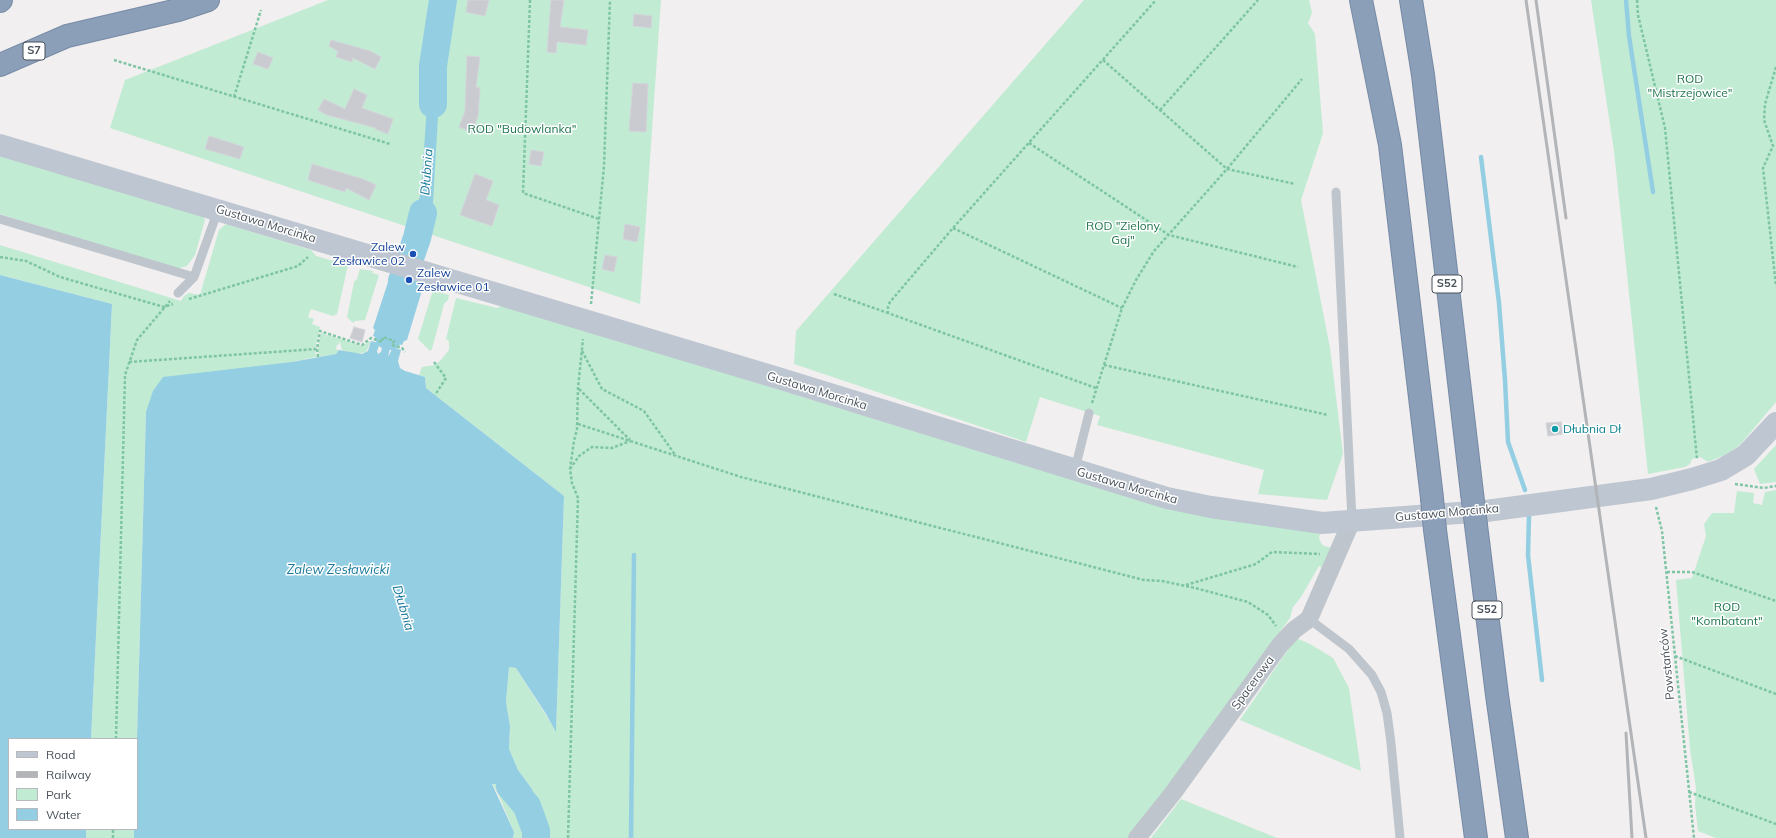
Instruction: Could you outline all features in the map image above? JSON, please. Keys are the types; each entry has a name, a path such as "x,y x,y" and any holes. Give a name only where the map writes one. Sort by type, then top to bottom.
{"highway":[{"name":"S7","path":"0,65 67,36 178,10 208,0"},
{"path":"1361,0 1390,146 1435,530 1476,838"},
{"name":"S52","path":"1410,0 1423,74 1497,695 1518,838"}],"street":[{"name":"Gustawa Morcinka","path":"0,145 785,381 1075,471 1167,498 1211,507 1322,523 1486,511 1651,488 1721,470 1746,455 1776,423"},
{"name":"Spacerowa","path":"1137,838 1173,793 1280,645 1294,630 1309,619 1352,520"}],"lane":[{"path":"1336,192 1352,520"},
{"path":"178,298 194,277 218,210"},
{"path":"0,220 194,277"},
{"path":"1075,471 1089,413"},
{"path":"1309,619 1349,649 1372,675 1382,692 1387,713 1391,743 1400,838"}],"path":[{"path":"530,0 523,193 599,219"},
{"path":"568,838 578,498 572,482 570,469 578,424 578,388 587,322 604,166 610,0"},
{"path":"888,313 890,302 953,228 1156,0"},
{"path":"1160,110 1258,0"},
{"path":"1637,0 1638,15 1665,128 1696,458 1706,475"},
{"path":"234,97 261,10"},
{"path":"114,60 390,144"},
{"path":"1103,60 1227,169 1295,184"},
{"path":"1776,67 1765,104 1764,120 1775,146 1763,168 1776,286"},
{"path":"1089,413 1122,308 1136,280 1154,251 1227,169 1302,79"},
{"path":"1029,143 1169,235 1298,268"},
{"path":"953,228 1122,308"},
{"path":"186,300 298,266 324,242"},
{"path":"0,257 26,261 60,276 164,307 178,298"},
{"path":"834,294 1096,388"},
{"path":"116,738 125,375 137,340 164,307 178,298"},
{"path":"318,358 317,349 320,331 362,345 372,339 382,342 383,338 394,341 392,345 402,348 405,352"},
{"path":"130,362 317,349"},
{"path":"582,351 602,389 644,412 676,456"},
{"path":"434,362 446,378 435,395"},
{"path":"1104,365 1328,415"},
{"path":"578,388 631,441"},
{"path":"578,424 764,483 1144,580 1162,581 1248,602 1268,615 1276,626 1280,645"},
{"path":"570,469 579,456 592,447 612,448 631,441"},
{"path":"1733,483 1764,488 1776,486"},
{"name":"Powstańców","path":"1651,488 1662,531 1694,838"},
{"path":"1184,586 1256,564 1272,552 1337,554"},
{"path":"1667,572 1692,572 1776,601"},
{"path":"1675,656 1776,694"},
{"path":"1689,792 1776,824"}],"green space":[{"name":"ROD \"Budowlanka\"","path":"328,0 661,0 640,304 110,128 125,80"},
{"name":"ROD \"Zielony Gaj\"","path":"1084,0 1309,0 1312,13 1308,23 1315,34 1323,133 1301,200 1330,348 1343,454 1327,500 1258,494 1264,470 1097,425 1100,416 1040,397 1026,442 794,364 796,331"},
{"name":"ROD \"Mistrzejowice\"","path":"1591,0 1776,0 1776,402 1740,445 1725,455 1708,462 1700,457 1692,459 1690,464 1685,467 1648,474 1614,151"},
{"path":"0,156 203,216 205,220 195,255 187,266 176,269 0,214"},
{"path":"226,224 311,250 316,256 348,265 337,314 333,316 311,309 308,317 314,319 312,324 320,327 315,349 316,357 292,362 146,412 137,738 91,738 112,304 0,275 0,245 181,301 184,296 189,293 200,295 219,230"},
{"path":"360,269 373,271 372,273 379,275 365,320 355,321 353,323 347,317 354,282 357,279"},
{"path":"433,290 449,295 448,300 444,304 432,349 430,351 418,339"},
{"path":"456,298 497,308 504,305 1138,500 1231,521 1290,527 1320,533 1319,538 1321,543 1324,546 1332,548 1324,569 1319,566 1301,597 1293,607 1290,618 1130,838 513,838 514,832 492,783 501,784 526,816 532,789 518,770 509,749 510,726 506,702 509,667 516,668 556,731 564,496 426,388 425,377 419,375 422,367 435,365 449,350 449,341 446,339"},
{"path":"321,333 362,346 370,341 370,343 366,352 357,354 342,350 340,342 336,347 336,349 339,350 336,354 319,357 318,349"},
{"path":"1776,445 1776,482 1760,484 1754,469"},
{"name":"ROD \"Kombatant\"","path":"1776,490 1776,838 1716,838 1698,831 1695,805 1696,788 1690,749 1676,580 1692,578 1706,536 1704,524 1712,513 1734,513 1737,491 1754,493 1753,503 1762,505 1765,492"},
{"path":"1296,638 1310,644 1333,658 1349,688 1361,771 1240,720"},
{"path":"1181,799 1277,838 1151,838"},
{"path":"86,830 134,830 134,838 86,838"}],"water":[{"path":"433,66 439,99 433,202 424,253 405,248 413,232 412,225 421,192 428,91"},
{"path":"0,275 112,304 91,738 8,738 8,830 86,830 86,838 0,838"},
{"path":"390,276 423,287 407,340 404,341 402,345 394,343 395,337 386,335 402,284 399,283 380,339 373,336 375,330 373,328"},
{"name":"Zalew Zesławicki","path":"371,341 380,343 377,351 378,354 381,352 384,341 391,343 388,357 393,347 401,350 398,361 400,368 425,377 426,388 564,496 556,732 516,668 509,667 506,702 510,726 509,749 518,770 532,789 540,820 526,816 501,784 492,784 514,832 513,838 134,838 134,830 138,830 137,738 146,412 153,391 163,377 292,362 336,354 339,350 362,354 368,351"}],"building":[{"path":"468,0 489,0 485,16 466,12"},
{"path":"551,0 564,0 560,27 588,30 586,45 557,42 556,53 547,52"},
{"path":"634,14 652,16 651,28 633,26"},
{"path":"331,40 370,51 381,57 375,69 353,58 352,62 336,57 338,51 329,46"},
{"path":"258,52 273,58 268,69 253,64"},
{"path":"467,56 480,57 476,87 480,88 478,116 472,132 459,127 465,111"},
{"path":"633,83 648,84 646,132 629,131"},
{"path":"354,89 367,95 362,108 393,119 388,134 375,129 376,128 327,115 318,110 324,99 345,109"},
{"path":"209,136 244,147 240,159 205,149"},
{"path":"531,150 544,152 541,166 529,164"},
{"path":"312,164 363,179 376,185 369,200 346,188 345,192 308,180"},
{"path":"475,174 493,181 486,200 499,205 492,226 460,215"},
{"path":"625,224 640,227 637,242 623,239"},
{"path":"605,255 617,257 614,272 602,269"},
{"path":"354,327 365,330 362,342 350,338"},
{"name":"Dłubnia Dł","path":"1561,422 1563,434 1548,436 1546,423"}],"waterway":[{"name":"Dłubnia","path":"433,104 433,66 443,0"},
{"path":"1626,0 1629,36 1653,192"},
{"path":"1481,157 1499,303 1508,442 1525,490"},
{"name":"Dłubnia","path":"389,336 406,285 402,281 417,238 423,213"},
{"path":"1529,516 1528,555 1542,680"},
{"path":"631,838 634,555"},
{"name":"Dłubnia","path":"510,786 527,806 536,831 536,838"}],"railway":[{"path":"1526,0 1646,838"},
{"path":"1536,0 1566,218"},
{"path":"1626,733 1632,838"}],"place":[{"name":"Zalew Zesławice 02","path":"413,254"},
{"name":"Zalew Zesławice 01","path":"409,280"},
{"name":"Dłubnia Dł","path":"1555,429"}]}
